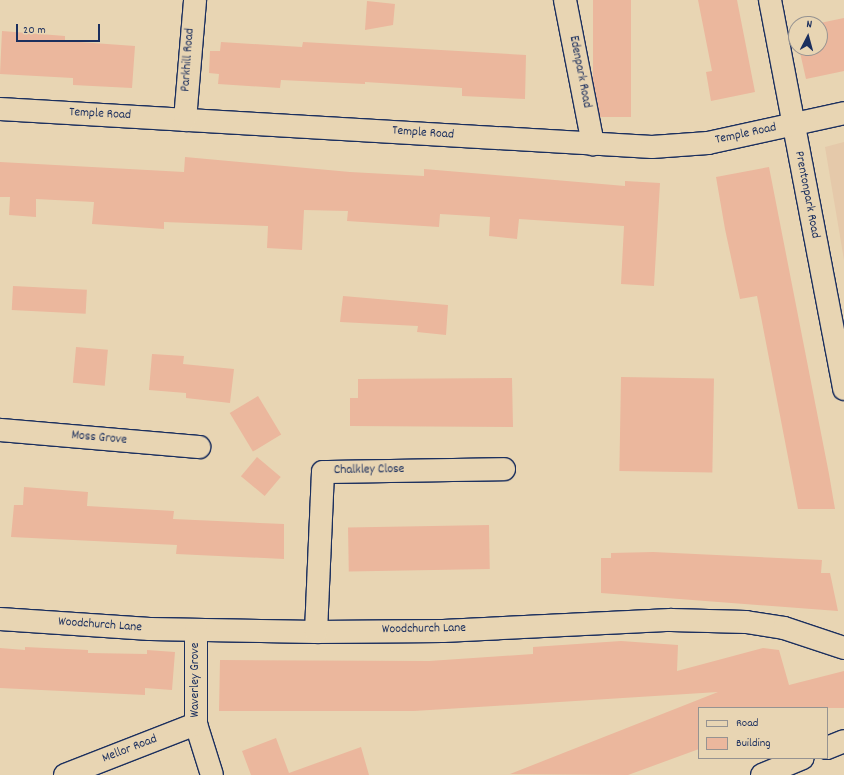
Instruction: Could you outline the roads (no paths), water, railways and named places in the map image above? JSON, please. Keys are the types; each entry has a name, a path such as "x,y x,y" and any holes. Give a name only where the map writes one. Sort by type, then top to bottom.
{"street":[{"name":"Parkhill Road","path":"185,120 195,0"},
{"name":"Edenpark Road","path":"565,0 593,144"},
{"name":"Prentonpark Road","path":"770,0 844,389"},
{"name":"Temple Road","path":"0,109 652,147 708,143 844,113"},
{"name":"Moss Grove","path":"0,430 198,447"},
{"name":"Chalkley Close","path":"316,632 323,472 504,469"},
{"name":"Woodchurch Lane","path":"0,619 196,630 316,632 443,631 671,620 746,622 784,628 844,648"},
{"name":"Waverley Grove","path":"196,630 196,724 212,775"},
{"name":"Mellor Road","path":"65,775 196,724"},
{"path":"828,748 844,741"},
{"path":"762,775 801,759"}]}
